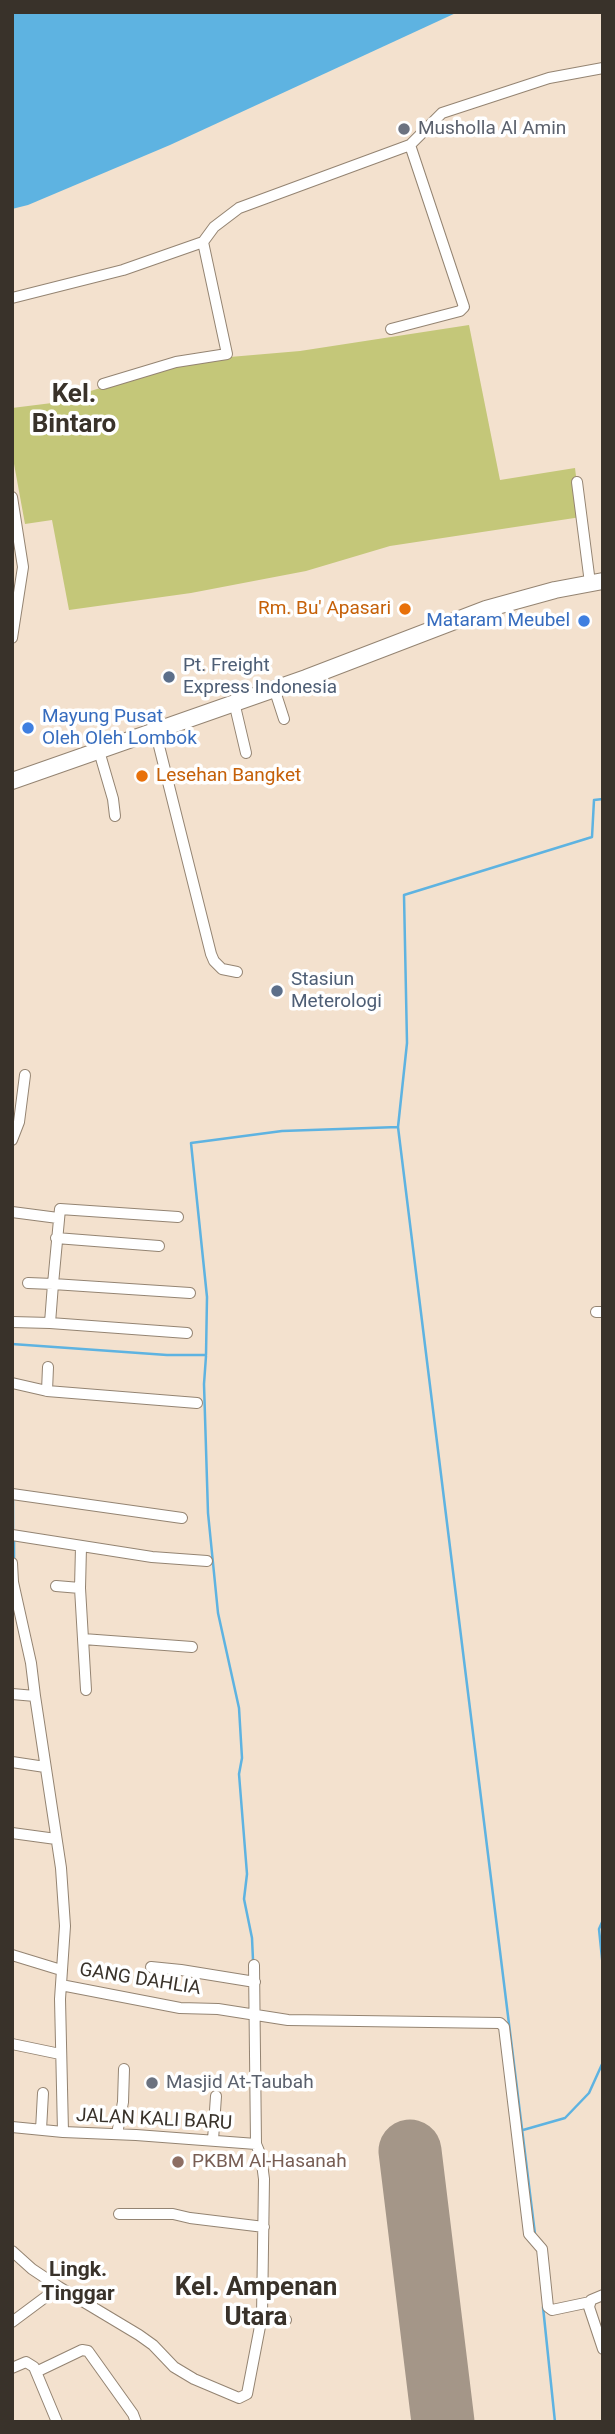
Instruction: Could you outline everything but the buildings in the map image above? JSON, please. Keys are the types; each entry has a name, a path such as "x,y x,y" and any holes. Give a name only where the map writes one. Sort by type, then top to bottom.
{"highway":[{"path":"12,781 486,609 596,582"}],"street":[{"path":"12,298 123,270 203,242 214,227 239,208 410,145 442,113 549,78 603,68"},
{"path":"391,329 460,311 464,307 410,145"},
{"path":"103,384 176,362 227,354 203,242"},
{"path":"577,482 596,582"},
{"path":"12,497 23,567 12,636"},
{"path":"274,688 284,719"},
{"path":"234,702 246,753"},
{"path":"155,730 211,954 222,969 237,972"},
{"path":"99,751 115,816"},
{"path":"12,1140 19,1122 25,1075"},
{"path":"50,1323 60,1209 178,1217"},
{"path":"12,1212 58,1218"},
{"path":"56,1238 159,1246"},
{"path":"28,1283 190,1293"},
{"path":"12,1322 187,1333"},
{"path":"47,1391 48,1367"},
{"path":"13,1384 47,1391 197,1403"},
{"path":"12,1494 182,1518"},
{"path":"12,1535 152,1557 207,1560"},
{"path":"81,1546 80,1588 86,1690"},
{"path":"12,1563 13,1582 31,1663 56,1839 65,1926 61,1970 60,2054 63,2133"},
{"path":"56,1586 80,1588"},
{"path":"83,1639 192,1647"},
{"path":"12,1694 35,1696"},
{"path":"12,1762 45,1767"},
{"path":"12,1833 56,1839"},
{"path":"12,1955 61,1970"},
{"path":"254,1965 256,2144"},
{"path":"150,1967 255,1982"},
{"name":"GANG DAHLIA","path":"61,1984 180,2008 218,2009 288,2020 500,2023 503,2025 529,2234 542,2249 548,2309 590,2302"},
{"path":"12,2044 60,2054"},
{"path":"117,2134 123,2102 124,2069"},
{"path":"41,2130 43,2093"},
{"path":"213,2140 216,2096"},
{"name":"JALAN KALI BARU","path":"12,2127 63,2133 256,2144 261,2156 264,2179 262,2316 249,2390 245,2397 239,2398 194,2379 174,2367 139,2334 58,2287"},
{"path":"119,2214 165,2213 264,2227"},
{"path":"12,2251 58,2287 14,2316"},
{"path":"603,2295 594,2297 590,2302 590,2313 603,2349"},
{"path":"262,2316 286,2320"},
{"path":"36,2372 82,2350 88,2351 136,2422"},
{"path":"12,2368 26,2362 34,2367 57,2422"}],"green space":[{"path":"469,325 500,480 575,468 581,517 390,546 306,571 191,593 69,610 52,520 25,524 12,453 12,408 52,403 168,367 218,358 300,351"}],"water":[{"path":"12,12 458,12 170,145 28,205 12,209"}],"waterway":[{"path":"535,2234 398,1127 407,1043 404,895 592,837 594,800 603,799"},
{"path":"12,1344 167,1355 206,1355 207,1297 191,1143 282,1131 398,1127"},
{"path":"206,1356 204,1384 208,1513 218,1613 239,1708 242,1758 239,1774 247,1874 244,1899 252,1938 253,1960"},
{"path":"13,1498 13,1533"},
{"path":"14,1540 14,1562"},
{"path":"603,1920 599,1929 603,1968"},
{"path":"523,2130 565,2118 589,2093 603,2062"},
{"path":"543,2307 555,2422"}],"runway":[{"path":"410,2151 443,2422"}],"place":[{"name":"Musholla Al Amin","path":"404,129"},
{"name":"Rm. Bu' Apasari","path":"405,609"},
{"name":"Mataram Meubel","path":"584,621"},
{"name":"Pt. Freight Express Indonesia","path":"169,677"},
{"name":"Mayung Pusat Oleh Oleh Lombok","path":"28,728"},
{"name":"Lesehan Bangket","path":"142,776"},
{"name":"Stasiun Meterologi","path":"277,991"},
{"name":"Masjid At-Taubah","path":"152,2083"},
{"name":"PKBM Al-Hasanah","path":"178,2162"}],"district":[{"name":"Kel. Bintaro","path":"74,410"},
{"name":"Lingk. Tinggar","path":"78,2283"},
{"name":"Kel. Ampenan Utara","path":"256,2303"}]}
